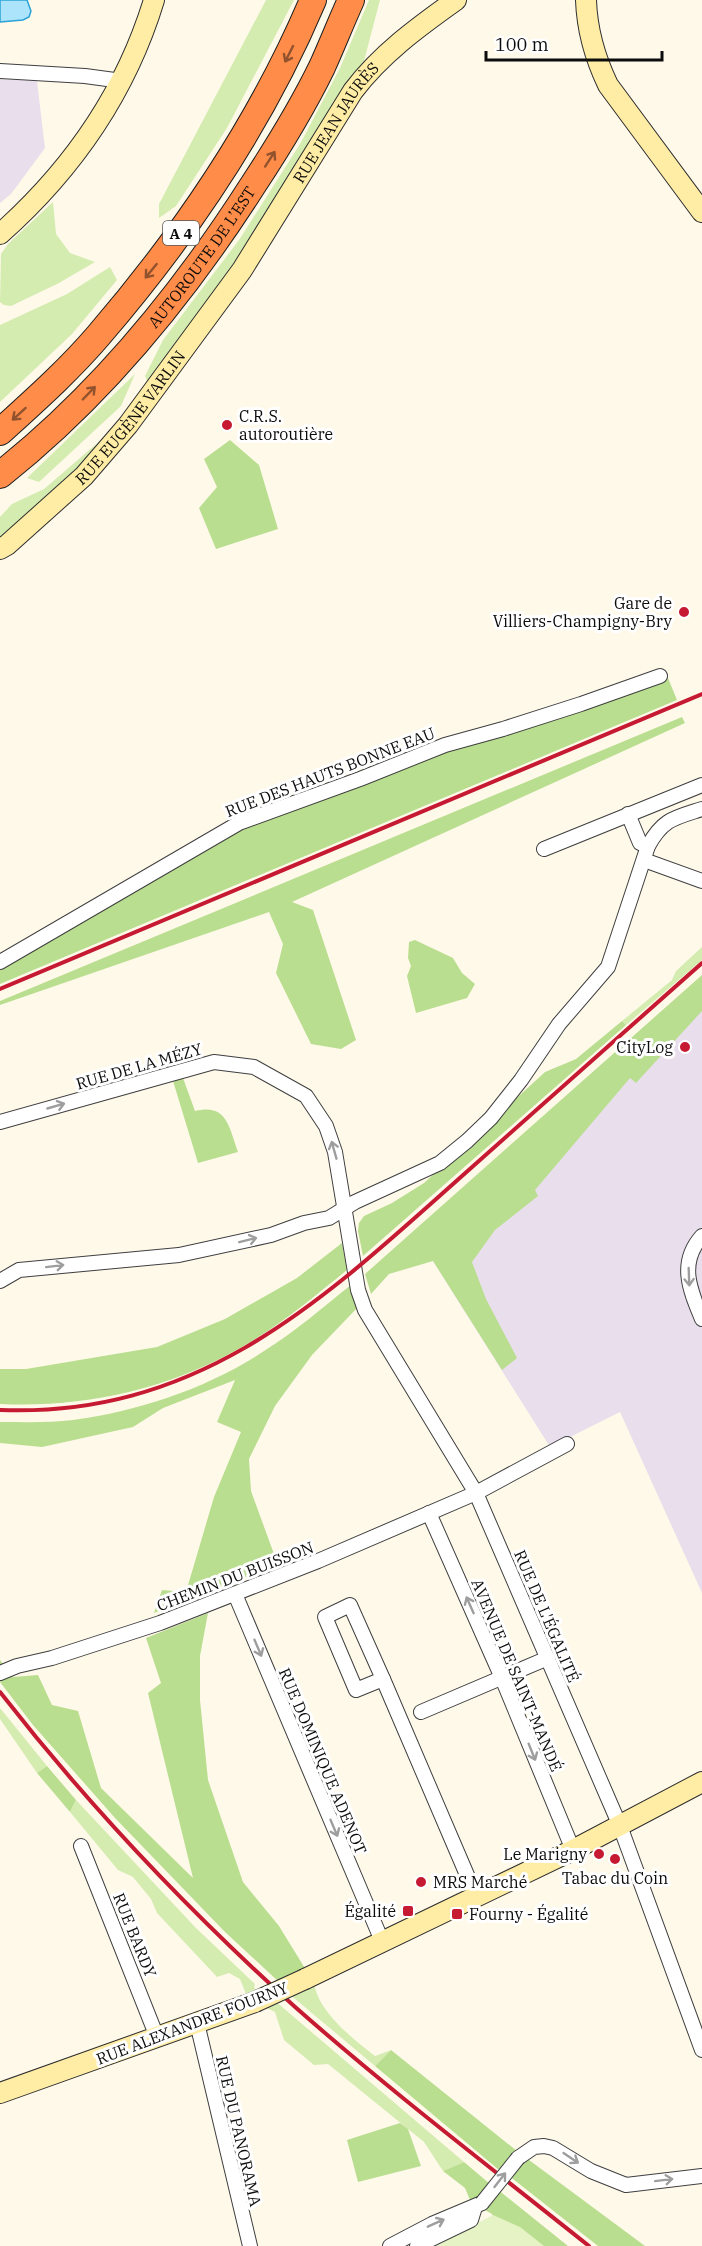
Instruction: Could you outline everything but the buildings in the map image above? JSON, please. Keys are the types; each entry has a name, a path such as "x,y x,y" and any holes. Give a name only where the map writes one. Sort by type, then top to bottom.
{"highway":[{"name":"AUTOROUTE DE L’EST","path":"0,432 45,391 97,338 177,239 207,195 290,54 313,0"},
{"name":"AUTOROUTE DE L’EST","path":"0,475 74,408 124,357 178,294 225,230 277,148 321,68 351,0"}],"main road":[{"path":"0,234 46,189 100,121 122,81 154,0"},
{"name":"RUE JEAN JAURÈS","path":"242,270 353,91 368,71 407,37 456,0"},
{"path":"586,0 597,63 608,85 702,212"},
{"name":"RUE EUGÈNE VARLIN","path":"0,549 84,476 110,446 242,270"},
{"name":"RUE ALEXANDRE FOURNY","path":"0,2093 255,2002 573,1850 702,1782"}],"street":[{"path":"0,72 85,76 122,81"},
{"name":"RUE DES HAUTS BONNE EAU","path":"0,962 239,822 360,779 445,745 537,719 660,676"},
{"path":"544,849 702,786"},
{"path":"0,1281 19,1270 179,1255 212,1249 329,1218 346,1207 440,1163 468,1141 491,1118 521,1080 559,1024 608,967 648,846 656,832 666,821 702,809"},
{"path":"628,814 640,843 648,846"},
{"path":"644,860 702,881"},
{"name":"RUE DE LA MÉZY","path":"0,1122 214,1062 254,1067 306,1096 326,1126 335,1152 346,1207"},
{"name":"RUE DE L'ÉGALITÉ","path":"346,1207 358,1290 366,1310 476,1493 620,1826 702,2050"},
{"path":"702,1236 689,1259 687,1276 702,1319"},
{"name":"CHEMIN DU BUISSON","path":"2,1672 16,1665 52,1658 160,1623 340,1552 476,1493 567,1444"},
{"name":"AVENUE DE SAINT-MANDÉ","path":"429,1513 502,1678 573,1850"},
{"name":"RUE DOMINIQUE ADENOT","path":"235,1594 382,1941"},
{"path":"383,1679 356,1690 325,1617 350,1605 383,1679 476,1896"},
{"path":"421,1712 548,1658"},
{"name":"RUE BARDY","path":"81,1846 157,2037"},
{"name":"RUE DU PANORAMA","path":"197,2023 250,2246"},
{"path":"417,2246 471,2220 478,2205 518,2158 534,2147 553,2148 591,2172 626,2185 702,2176"},
{"path":"390,2246 432,2224 478,2205"}],"shaded area":[{"path":"0,79 37,81 45,148 11,194 0,203"},
{"path":"702,996 702,1593 620,1412 550,1447 433,1261"}],"green space":[{"path":"266,0 294,0 227,128 176,206 159,218 159,204"},
{"path":"369,0 380,0 363,65 233,268 148,384 145,376 163,340 239,240 300,144 340,68"},
{"path":"53,202 56,234 70,253 95,262 59,283 11,306 4,305 0,302 1,254 8,244"},
{"path":"110,267 117,280 72,334 0,402 0,325 67,294"},
{"path":"135,374 121,406 39,482 27,478"},
{"path":"109,433 59,490 0,538 0,517 12,504 44,489"},
{"path":"230,440 259,465 278,529 216,549 199,508 217,487 204,459"},
{"path":"668,678 677,700 0,984 0,968 235,824 453,743"},
{"path":"682,717 685,723 292,902 313,910 356,1040 341,1049 311,1044 276,973 283,944 269,912 0,1005 0,1001"},
{"path":"415,940 453,958 462,973 475,984 467,998 416,1013 407,976 411,966 408,958 409,942"},
{"path":"702,947 702,960 626,1025 622,1021 672,980 676,971"},
{"path":"702,975 702,1011 636,1083 630,1078 535,1190 538,1196 495,1230 472,1262 486,1299 517,1358 502,1370 433,1261 389,1274 371,1294 365,1274"},
{"path":"622,1021 626,1025 363,1256 358,1231 359,1223 364,1216 392,1203 424,1183 545,1072 576,1059"},
{"path":"183,1078 195,1111 206,1109 220,1114 229,1126 238,1152 198,1163 173,1081"},
{"path":"342,1243 347,1270 262,1335 204,1366 148,1387 89,1400 30,1405 0,1404 0,1369 26,1369 157,1347 225,1319 297,1278"},
{"path":"351,1285 359,1306 312,1355 275,1406 249,1459 251,1491 278,1565 154,1613 162,1590 186,1592 214,1497 241,1432 217,1422 235,1380 163,1408 133,1427 42,1447 0,1443 0,1422 55,1422 98,1416 148,1404 196,1387 220,1376 275,1344"},
{"path":"208,1613 200,1656 200,1700 208,1780 243,1882 279,1926 306,1970 279,1982 225,1932 115,1818 33,1725 0,1682 0,1660 13,1677 38,1675 52,1705 78,1711 101,1788 193,1878 148,1693 161,1683 146,1638"},
{"path":"0,1708 47,1766 37,1773 0,1719"},
{"path":"47,1766 76,1800 70,1812 37,1773"},
{"path":"76,1800 196,1928 255,1984 257,1992 246,1994 240,1979 229,1973 217,1977 157,1913 151,1899 133,1877 118,1870 70,1812"},
{"path":"314,1982 317,1993 329,2014 347,2033 375,2056 391,2050 375,2066 288,1993"},
{"path":"274,2000 464,2162 443,2171 424,2142 328,2064 314,2065 284,2040 275,2012 262,2006"},
{"path":"391,2050 517,2151 499,2170 375,2066"},
{"path":"400,2123 408,2129 421,2166 358,2182 347,2140"},
{"path":"525,2157 645,2246 598,2246 508,2175"},
{"path":"464,2162 490,2184 477,2201 470,2200 465,2188 443,2171"},
{"path":"497,2189 568,2246 501,2246 492,2214 483,2209"},
{"path":"493,2215 520,2227 544,2246 434,2246"}],"water":[{"path":"0,0 27,0 31,11 29,17 23,20 0,22"}],"railway":[{"path":"0,989 702,694"},
{"path":"0,1410 73,1407 140,1393 202,1370 259,1339 314,1302 366,1260 702,963"},
{"path":"0,1692 104,1816 255,1970 366,2068 589,2246"}],"place":[{"name":"C.R.S. autoroutière","path":"227,425"},
{"name":"Gare de Villiers-Champigny-Bry","path":"684,612"},
{"name":"CityLog","path":"685,1047"},
{"name":"Le Marigny","path":"599,1854"},
{"name":"Tabac du Coin","path":"615,1859"},
{"name":"MRS Marché","path":"421,1882"},
{"name":"Égalité","path":"408,1911"},
{"name":"Fourny - Égalité","path":"457,1914"}]}
